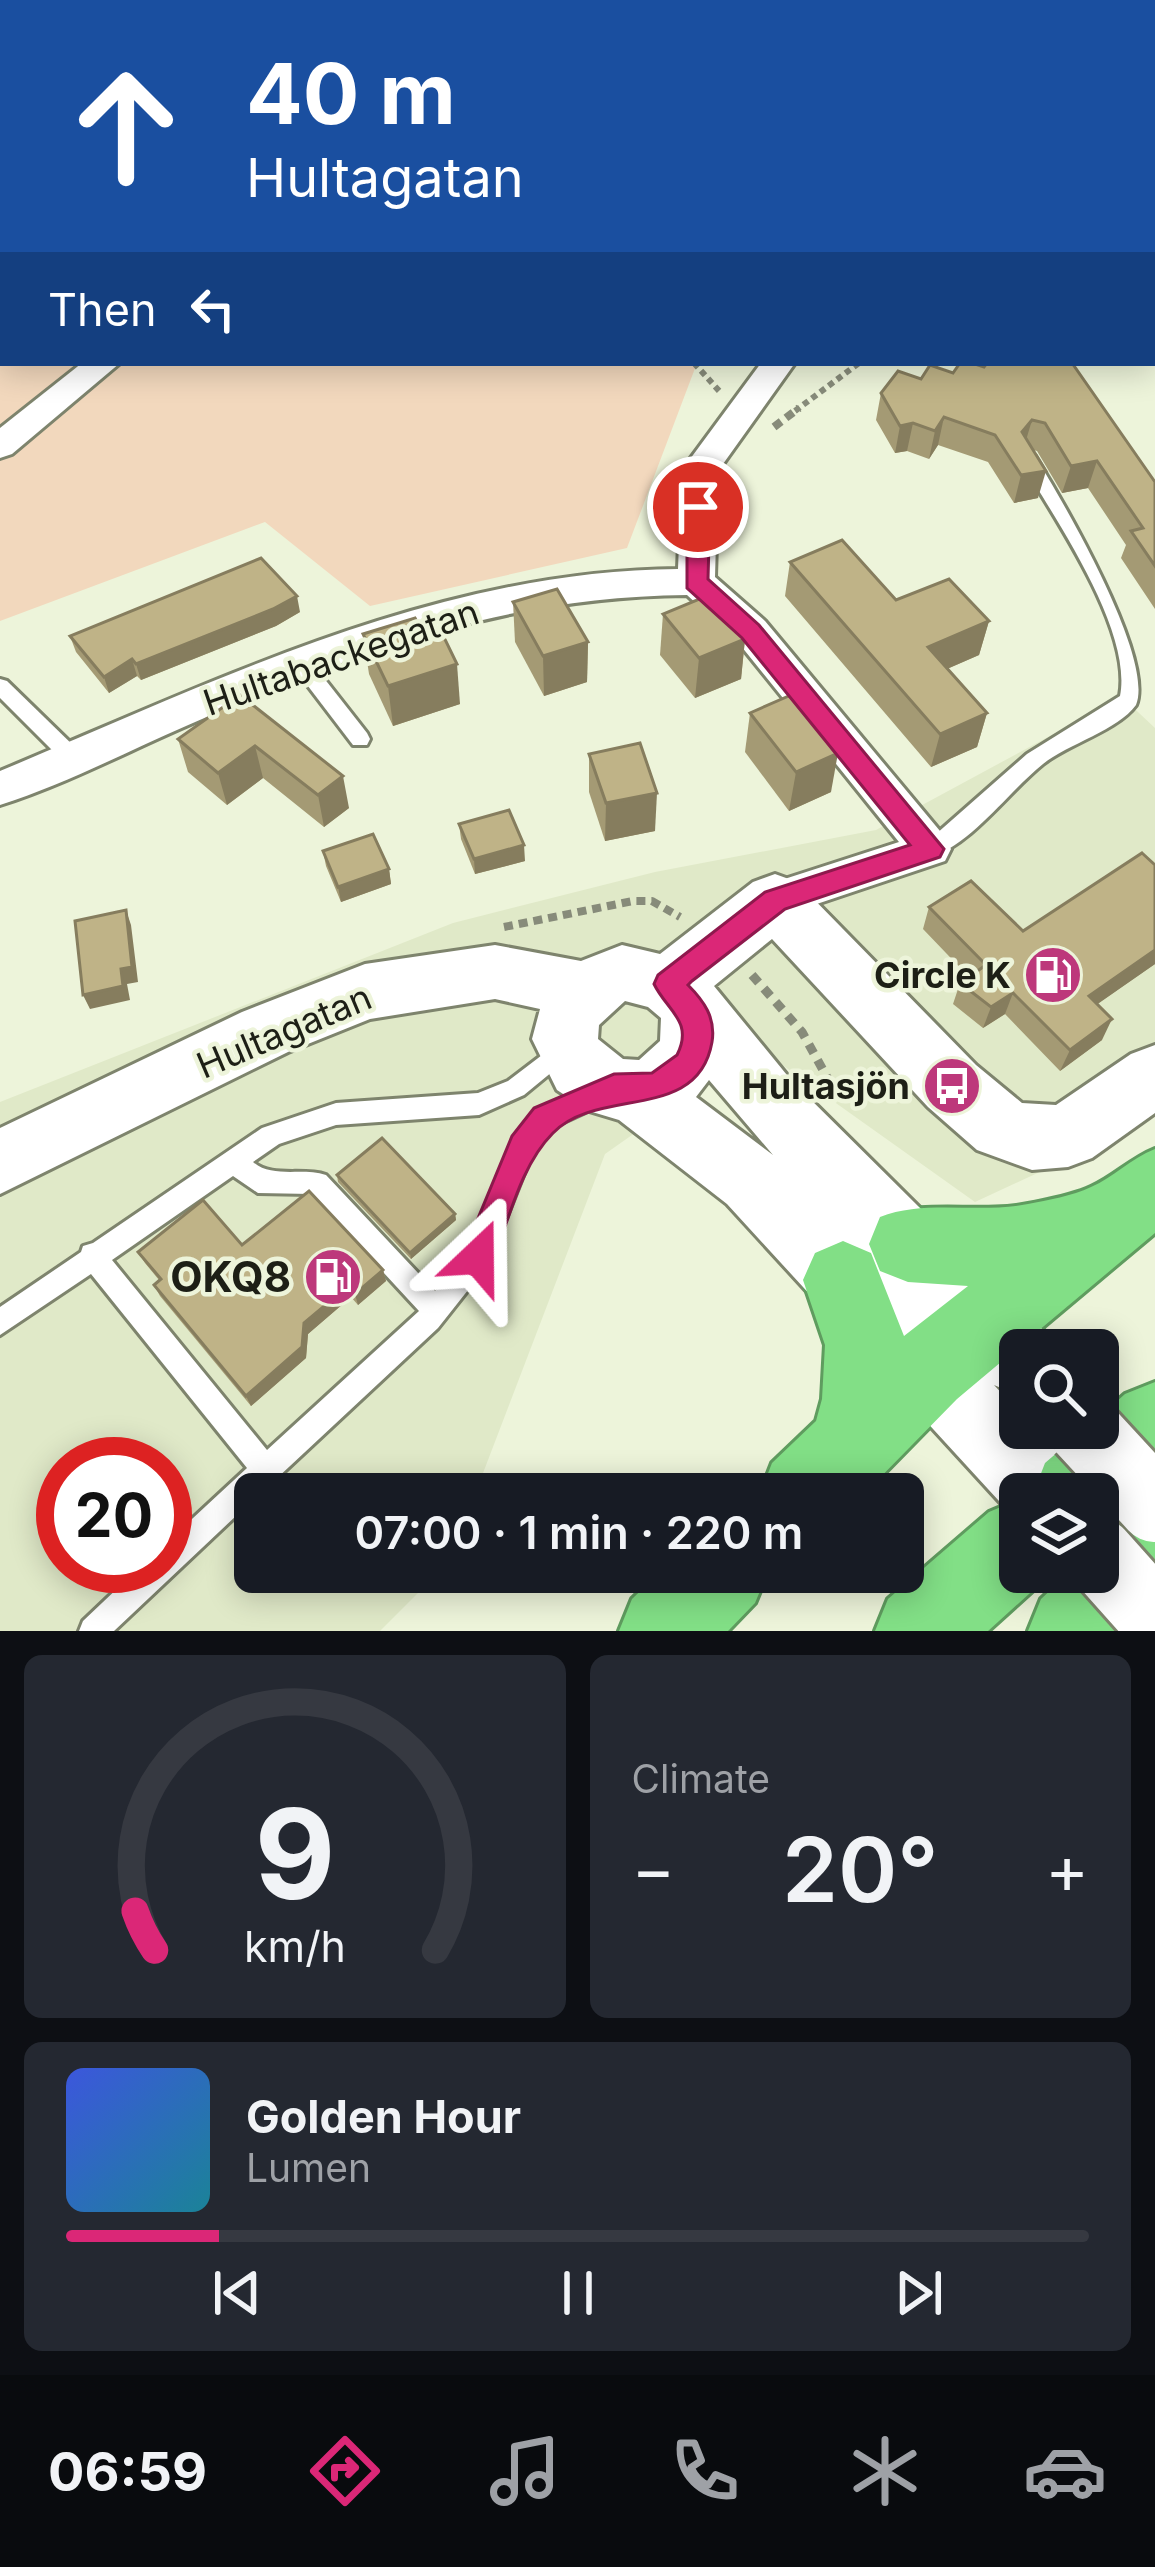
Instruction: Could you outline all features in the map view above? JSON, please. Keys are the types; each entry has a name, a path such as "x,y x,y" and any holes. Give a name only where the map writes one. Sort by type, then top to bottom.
{"highway":[{"path":"827,1470 868,1390 871,1359 863,1325 875,1262 1045,1240 1133,1201"},
{"path":"827,1470 978,1368 1133,1201"},
{"path":"1100,1473 1155,1424"},
{"path":"1072,1631 1155,1554"},
{"path":"920,1631 999,1561"},
{"path":"664,1631 703,1593"}],"street":[{"path":"0,446 100,366"},
{"path":"599,1053 673,1079 697,1047 681,996 775,900 930,849 751,632 696,582 700,470 776,366"},
{"name":"Hultabackegatan","path":"0,789 302,664 462,608 624,582 696,582"},
{"path":"775,900 952,1085 1001,1128 1032,1138 1068,1136 1155,1076"},
{"name":"Hultagatan","path":"0,1162 265,1032 364,992 495,973 752,1181 875,1262"},
{"name":"Hultagatan","path":"599,1053 622,974 644,975 681,996 767,1102 875,1262 978,1368 1032,1473"},
{"path":"1102,1449 1155,1506"},
{"path":"1119,1578 1155,1618"}],"lane":[{"path":"930,849 992,804 1048,749 1129,699 1138,680 1131,635 1027,457"},
{"path":"302,664 360,739"},
{"path":"0,686 73,758"},
{"path":"0,1322 271,1136 336,1114 479,1103 599,1053"},
{"path":"192,1538 436,1310 478,1257 523,1146 599,1053"},
{"path":"233,1161 258,1182 316,1183 436,1310"},
{"path":"92,1255 265,1469"},
{"path":"93,1631 133,1593"}],"path":[{"path":"769,431 855,366"}],"shaded area":[{"path":"0,366 696,366 627,548 370,606 265,522 0,621"},
{"path":"1122,697 1155,728 1155,1111 1124,1133 975,1202 757,1047 605,1154 483,1473 234,1473 234,1593 418,1593 380,1631 0,1631 0,1102 453,923 655,872 876,830"}],"building":[{"path":"929,366 953,373 958,366 1074,366 1155,482 1155,566 1131,531 1143,528 1097,461 1071,466 1045,423 1032,420 1022,432 1046,471 1021,475 995,435 944,417 935,431 913,423 900,426 881,393 898,371 921,379"},
{"path":"842,540 896,600 949,579 989,621 928,647 987,713 940,734 790,562"},
{"path":"261,558 297,596 136,664 132,659 104,677 70,636"},
{"path":"557,589 588,642 543,656 513,602"},
{"path":"709,595 745,639 699,658 663,614"},
{"path":"415,618 423,634 440,629 457,664 388,686 363,634"},
{"path":"240,695 343,776 318,795 255,746 218,773 178,739"},
{"path":"791,695 838,753 796,772 750,713"},
{"path":"640,743 657,793 606,803 589,754"},
{"path":"509,810 524,845 474,859 459,824"},
{"path":"373,834 389,869 338,887 323,851"},
{"name":"Circle K","path":"1142,853 1155,865 1155,950 1089,996 1112,1019 1070,1050 1013,993 991,1007 960,983 986,965 929,907 971,881 1023,931"},
{"path":"126,910 132,967 121,969 123,986 83,995 75,921"},
{"path":"382,1138 455,1214 410,1253 337,1175"},
{"path":"309,1191 383,1270 355,1294 348,1286 304,1323 302,1347 246,1396 154,1285 161,1279 138,1252 203,1200 242,1245"}],"place":[{"name":"Circle K","path":"1053,975"},
{"name":"Hultasjön","path":"952,1086"},
{"name":"OKQ8","path":"333,1277"}],"route":[{"path":"478,1257 523,1146 545,1118 614,1088 653,1087 673,1079 688,1064 697,1047 698,1028 693,1009 669,984 681,973 775,900 930,849 751,632 696,582 698,507"}]}
